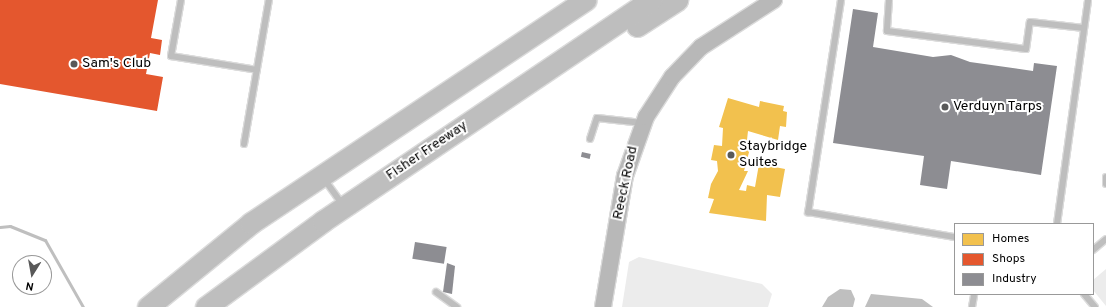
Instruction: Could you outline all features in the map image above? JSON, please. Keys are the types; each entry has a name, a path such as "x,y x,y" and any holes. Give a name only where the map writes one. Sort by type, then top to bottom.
{"highway":[{"path":"528,39 570,0"},
{"path":"148,307 251,224 586,0"},
{"name":"Fisher Freeway","path":"206,307 344,207 651,0"},
{"path":"545,71 592,52 677,0"}],"street":[{"name":"Reeck Road","path":"603,307 625,176 643,123 672,77 701,47 774,0"}],"lane":[{"path":"181,0 171,56 257,70"},
{"path":"244,144 269,0"},
{"path":"841,0 808,212 954,237"},
{"path":"889,0 887,31 1026,49 1030,22 1084,28"},
{"path":"1057,223 1088,0"},
{"path":"590,139 597,118 643,123"},
{"path":"321,176 344,207"},
{"path":"1106,177 1106,184"},
{"path":"1094,249 1106,239"},
{"path":"436,292 457,307"},
{"path":"1085,295 1095,307"},
{"path":"972,307 974,296"}],"shaded area":[{"path":"639,257 762,284 772,294 768,307 622,307 629,262"},
{"path":"1106,269 1106,306 1094,291 1094,279"},
{"path":"840,289 851,290 855,299 853,307 822,307 828,297"},
{"path":"871,294 922,299 933,307 865,307"}],"building: Homes":[{"name":"Staybridge Suites","path":"728,98 759,107 760,101 784,106 783,111 787,112 786,127 780,126 778,140 748,131 747,140 752,141 744,171 748,171 739,190 746,191 747,185 755,187 759,164 785,169 780,197 767,195 766,221 709,213 714,199 708,198 711,184 718,171 717,161 711,160 714,145 722,146 723,128 719,127"}],"building: Shops":[{"name":"Sam's Club","path":"0,0 158,0 151,38 162,40 160,55 150,53 146,74 163,77 157,111 0,84"}],"building: Industry":[{"name":"Verduyn Tarps","path":"853,9 878,13 873,47 933,57 951,55 970,62 1033,71 1034,63 1057,66 1041,175 951,161 947,189 920,185 924,156 833,143"},
{"path":"582,152 591,154 590,159 581,157"},
{"path":"415,242 447,247 444,264 412,259"},
{"path":"447,263 455,266 452,294 443,292"}],"waterway":[{"path":"0,227 10,226 45,240 83,307"}],"place":[{"name":"Sam's Club","path":"74,64"},
{"name":"Verduyn Tarps","path":"945,107"},
{"name":"Staybridge Suites","path":"731,155"}]}
